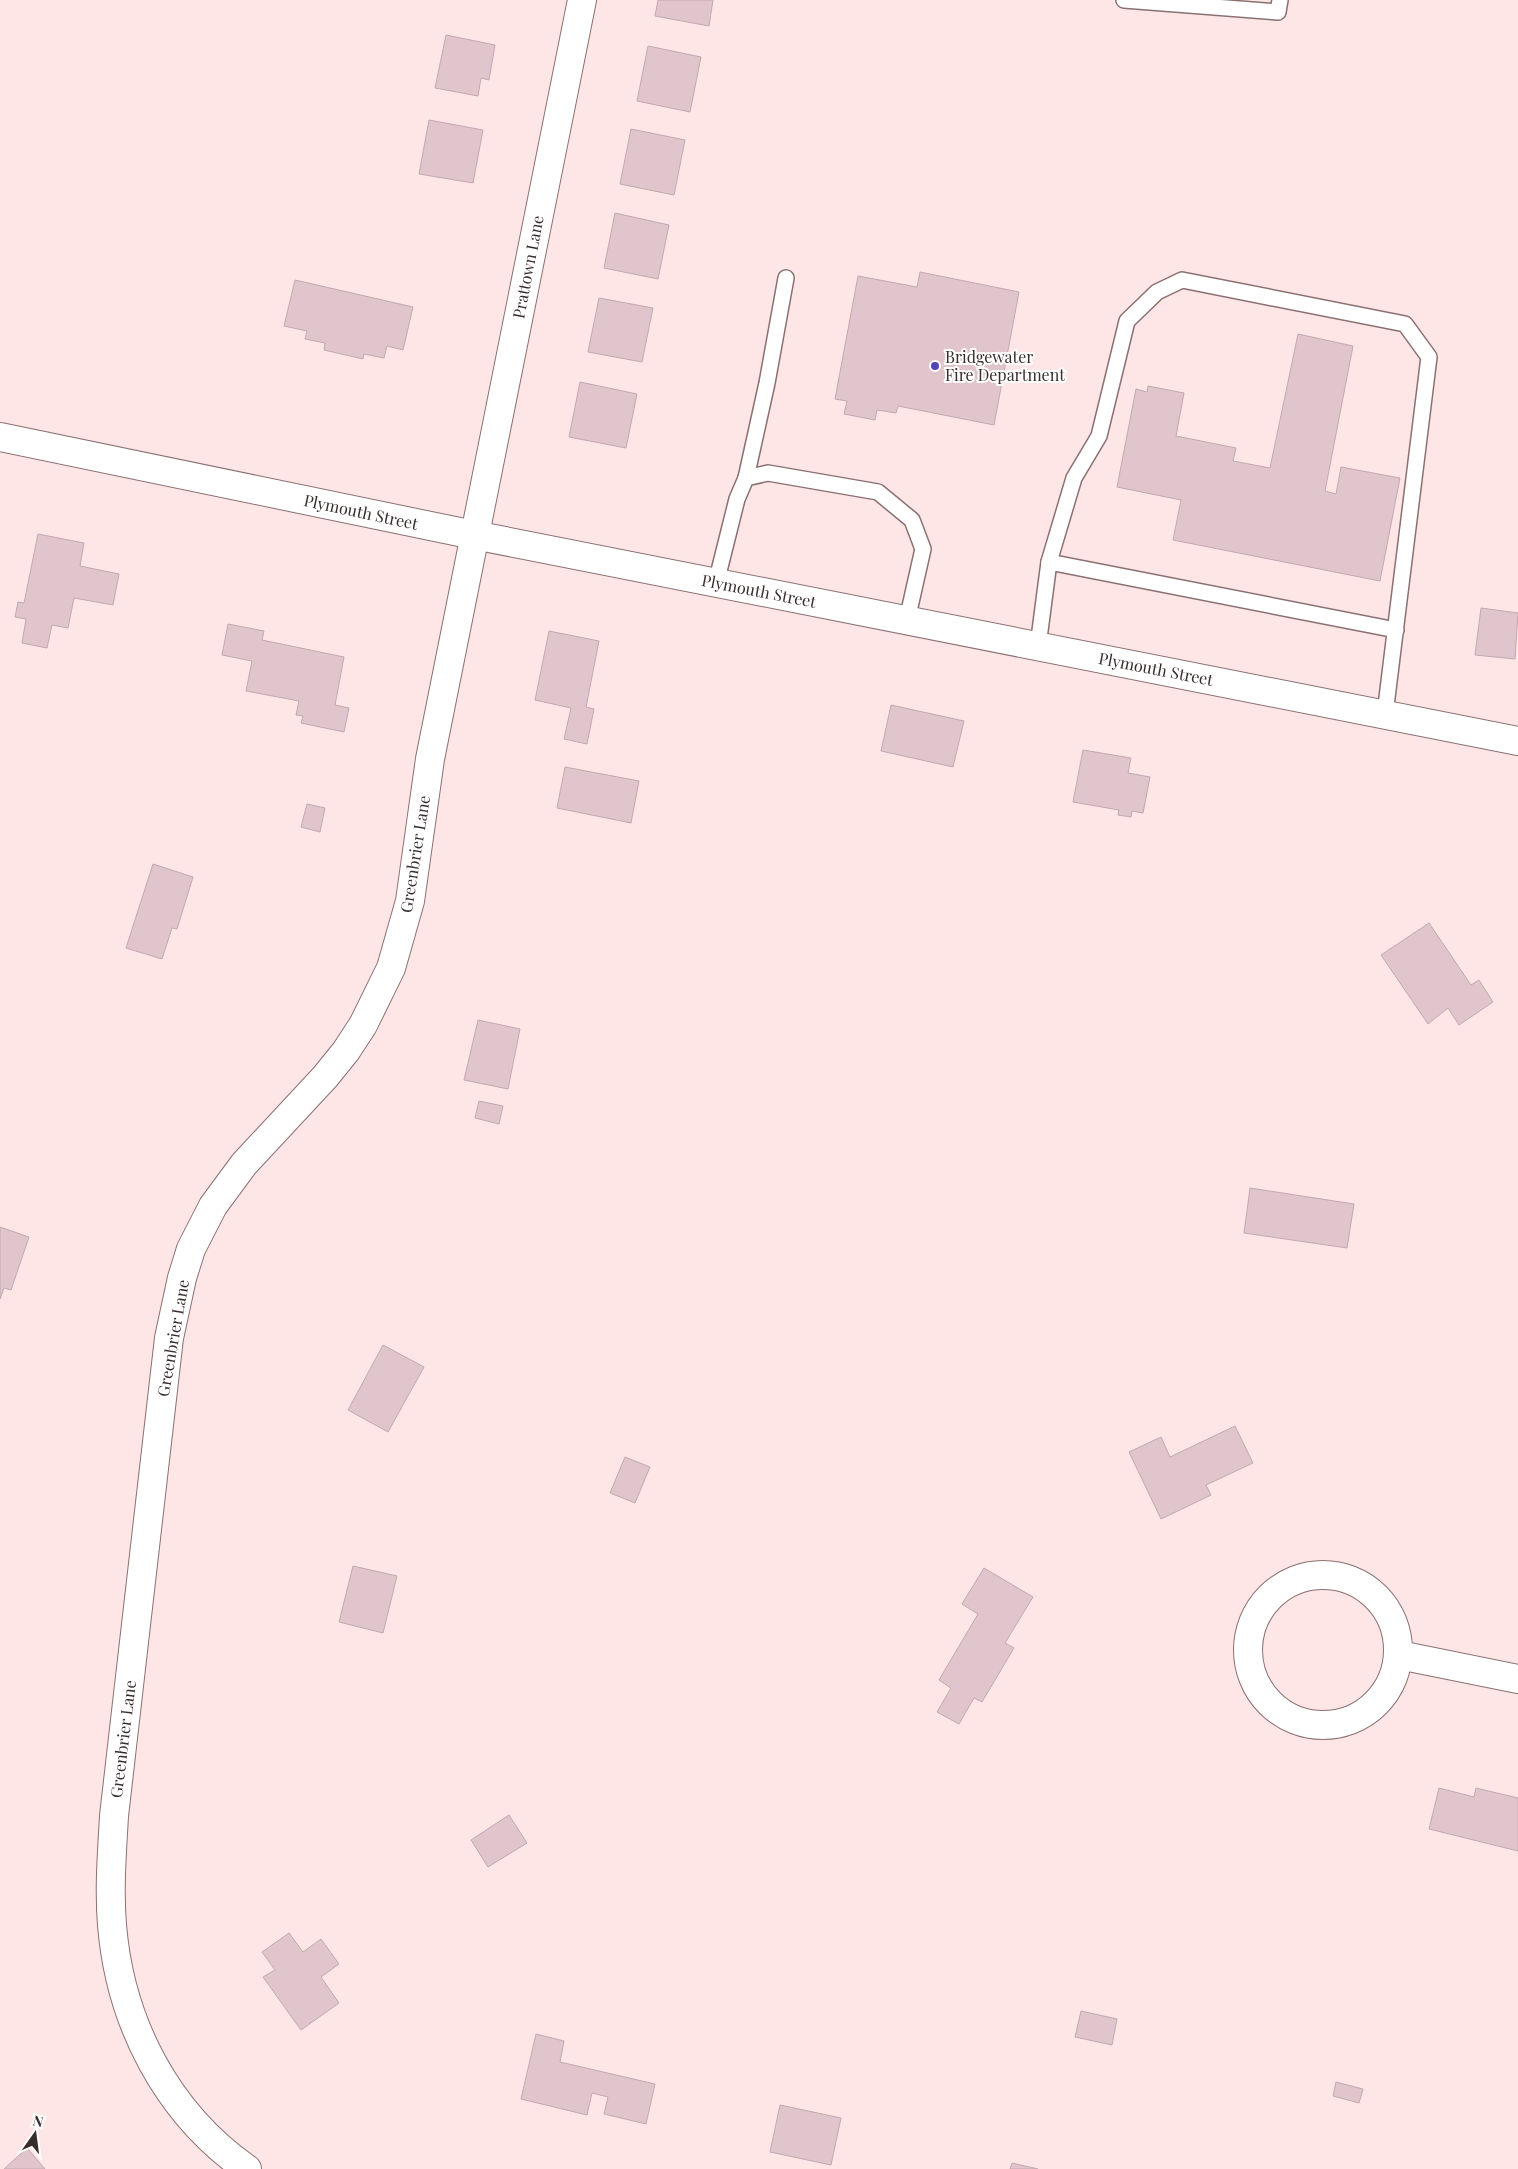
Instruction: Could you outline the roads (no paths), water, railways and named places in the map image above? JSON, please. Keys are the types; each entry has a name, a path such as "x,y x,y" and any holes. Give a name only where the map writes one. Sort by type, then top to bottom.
{"street":[{"name":"Prattown Lane","path":"474,535 582,0"},
{"name":"Plymouth Street","path":"0,437 474,535 1518,741"},
{"name":"Greenbrier Lane","path":"247,2169 205,2134 181,2108 161,2080 130,2013 122,1985 112,1926 111,1890 114,1816 169,1338 182,1278 191,1249 213,1206 244,1164 326,1077 346,1051 363,1025 391,968 410,900 430,760 474,535"},
{"path":"1310,1575 1341,1576 1375,1594 1396,1626 1399,1656 1391,1683 1375,1706 1346,1722 1310,1724 1275,1708 1251,1674 1247,1652 1255,1616 1275,1590 1310,1575"},
{"path":"1399,1656 1518,1679"}],"lane":[{"path":"1124,0 1278,12 1280,0"},
{"path":"716,583 736,499 746,478 768,383 786,278"},
{"path":"1038,646 1050,562 1074,478 1099,436 1127,321 1157,292 1182,280 1405,324 1429,357 1385,714"},
{"path":"746,478 768,472 878,492 912,520 924,549 907,620"},
{"path":"1050,562 1396,630"}],"place":[{"name":"Bridgewater Fire Department","path":"935,366"}]}
